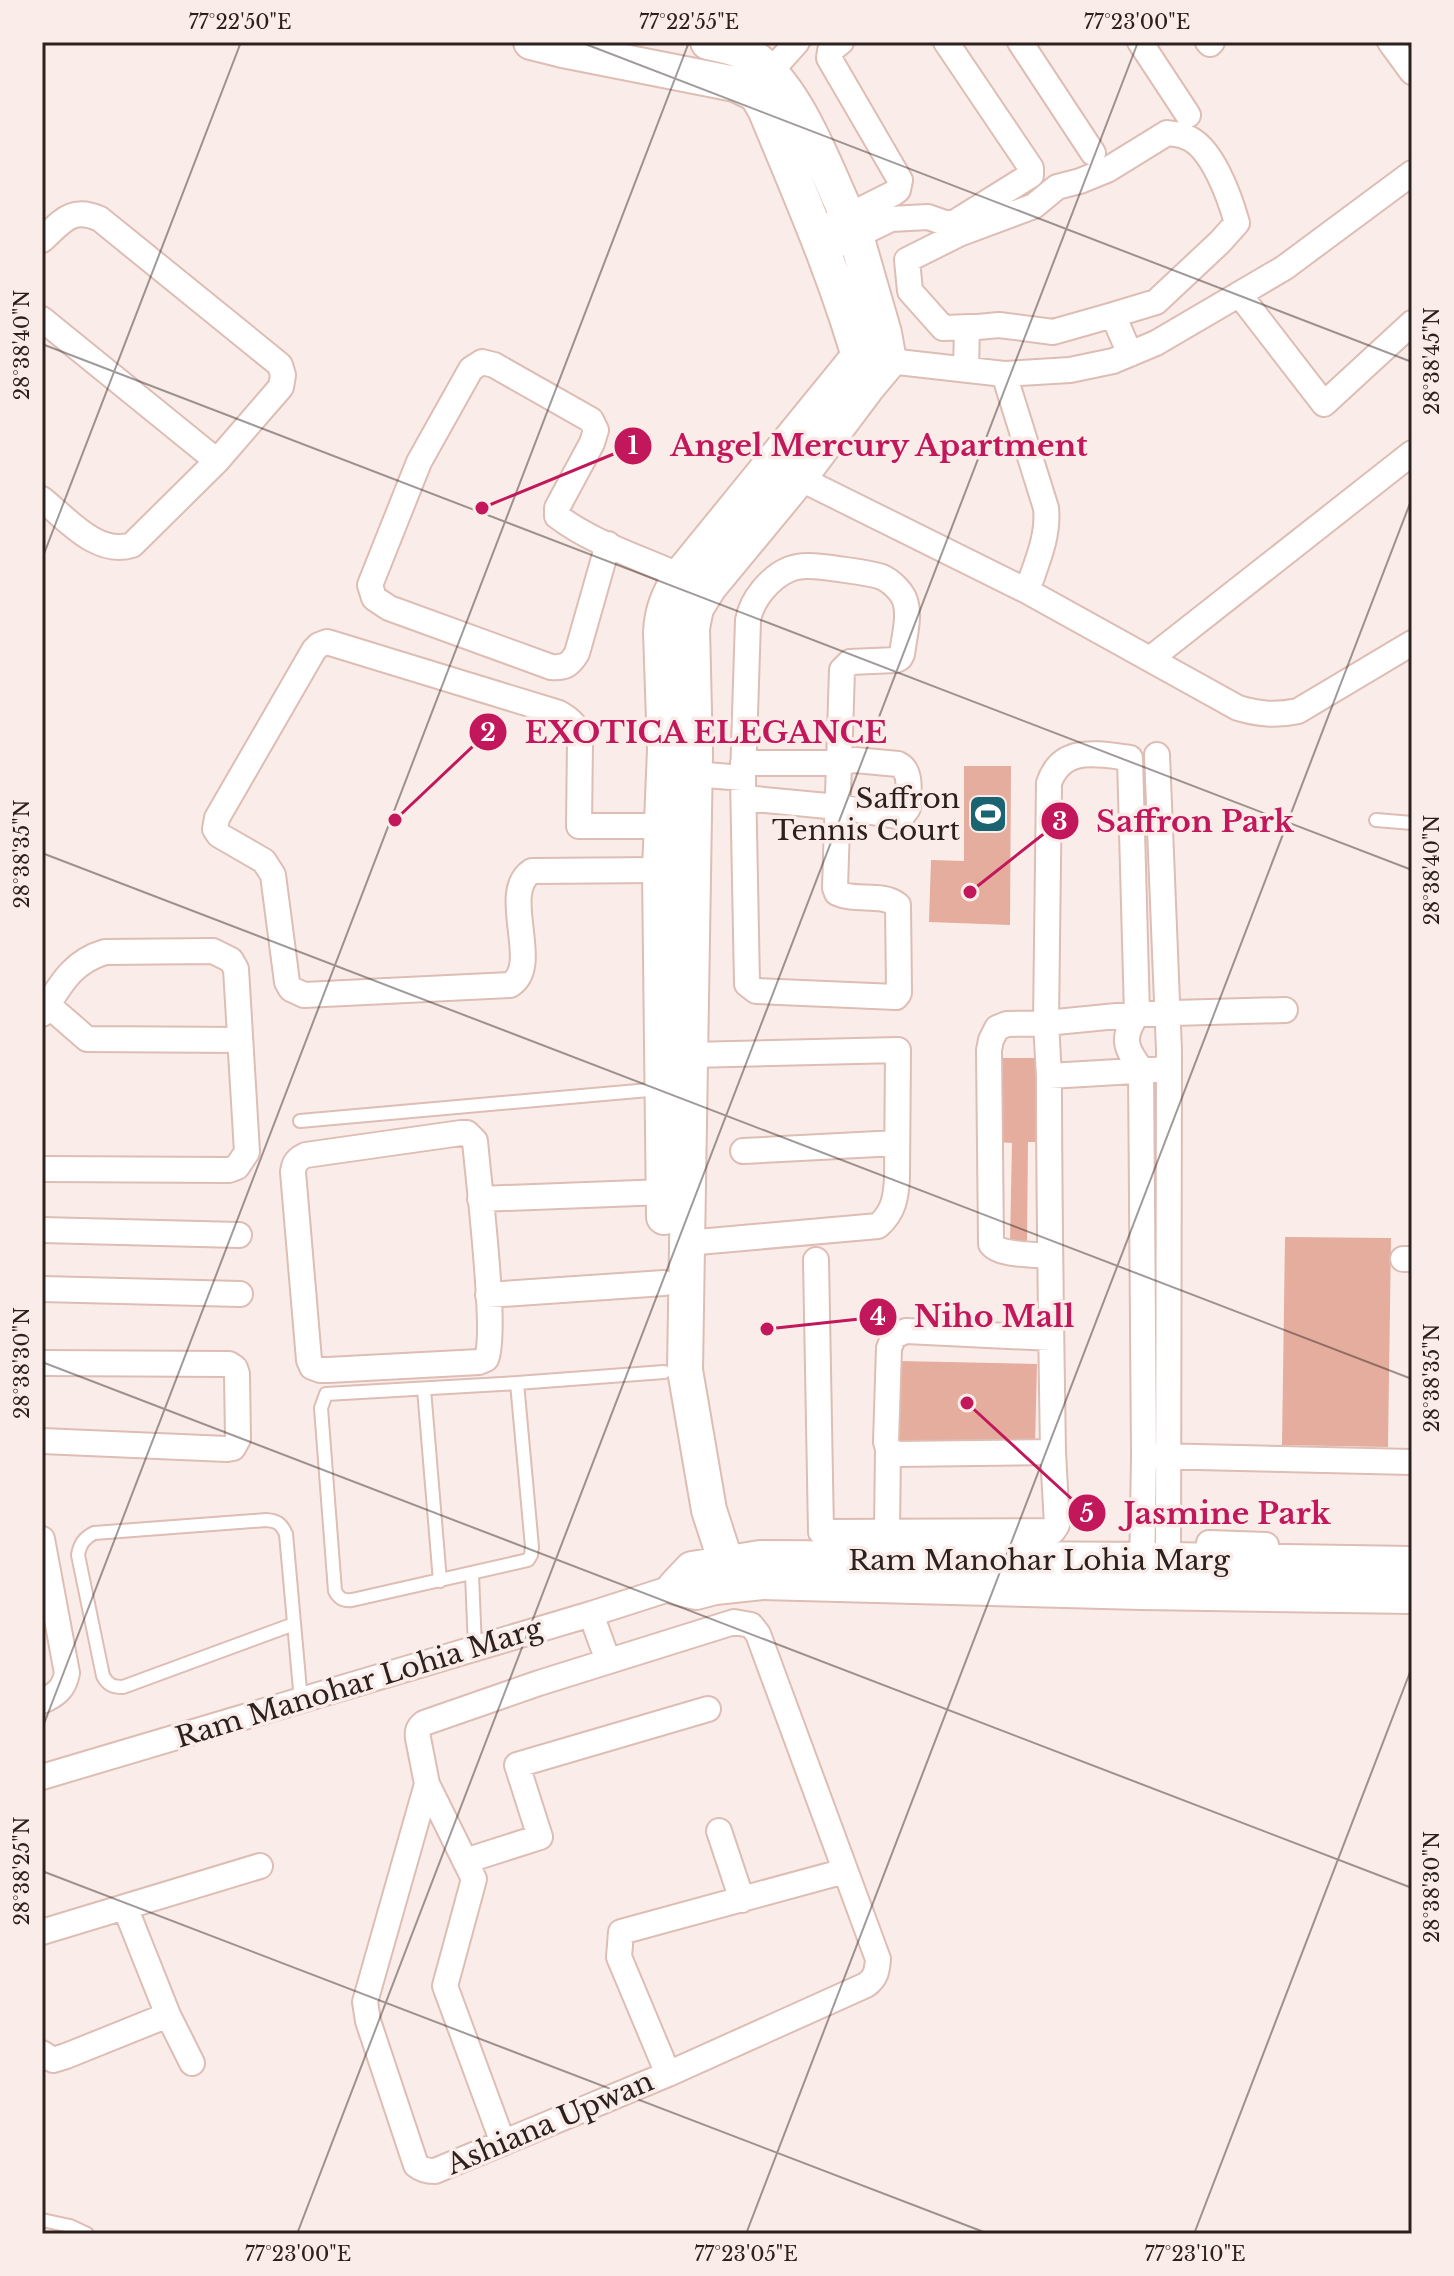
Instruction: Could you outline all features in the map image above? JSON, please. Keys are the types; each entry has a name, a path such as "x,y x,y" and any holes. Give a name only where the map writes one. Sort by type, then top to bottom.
{"street":[{"path":"708,42 744,52 763,83 802,118 852,227 875,359 799,478 709,587 696,608 692,628 694,774 669,850 663,1089 676,1154 687,1243 685,1370 720,1575"},
{"path":"797,42 763,83 765,109 820,242 875,359"},
{"path":"841,42 830,51 829,58 900,180 898,190 852,227"},
{"path":"820,242 852,227 891,219 928,217 954,223 1031,175 1032,172 946,42"},
{"path":"1020,42 1093,153"},
{"path":"1140,42 1188,115"},
{"path":"1390,42 1412,72"},
{"path":"552,45 735,84 763,83"},
{"path":"1167,133 1188,137 1206,153 1229,193 1237,223 1156,302 1113,315 1053,332 999,325 943,328 910,291 907,260 959,234 1034,206 1057,187 1107,170 1167,133"},
{"path":"875,359 1004,374 1070,370 1113,361 1156,343 1284,268 1412,173"},
{"path":"42,240 66,218 77,214 87,213 100,219 280,365 283,375 281,387 217,461 132,545 120,549 92,540 42,499"},
{"path":"1239,294 1324,404 1412,323"},
{"path":"1113,315 1130,354"},
{"path":"966,369 967,328 971,327"},
{"path":"46,329 217,461"},
{"path":"720,1575 693,1512 664,1372 664,1192 676,1154 690,1055 669,850 662,613 680,576 875,359"},
{"path":"608,544 577,653 571,663 562,668 551,667 389,608 374,598 370,585 419,462 471,369 482,362 494,365 591,420 596,430 557,508 557,516 586,535 608,544 680,576"},
{"path":"1004,374 1048,522 1027,591"},
{"path":"1150,659 1412,453"},
{"path":"799,478 1027,591 1238,708 1259,714 1280,715 1298,711 1412,643"},
{"path":"807,566 881,577 893,584 904,599 907,615 900,658 850,662 842,670 835,888 837,893 844,896 889,900 898,905 899,993 894,998 756,991 747,984 743,780 748,620 756,599 778,576 807,566"},
{"path":"327,642 570,719 578,727 580,741 579,826 669,850 532,871 525,875 519,889 522,969 510,985 304,995 291,989 287,982 273,875 269,867 219,835 215,824 314,650 327,642"},
{"path":"816,1260 821,1532 1053,1531 1057,1525 1046,1023 1049,783 1053,772 1068,757 1089,754 1130,758 1137,1014 1128,1029 1126,1042 1141,1069 1144,1456 1155,1576"},
{"path":"1155,1576 1169,1457 1169,1069 1157,755"},
{"path":"694,774 743,780 838,807 897,816 902,816 908,808 907,773 898,764 855,760 743,780"},
{"path":"42,1169 229,1170 237,1167 247,1152 236,969 231,960 213,951 105,952 89,957 72,969 45,1009 87,1039 240,1040"},
{"path":"1049,1256 995,1250 991,1244 989,1050 997,1028 1007,1024 1168,1012 1285,1010"},
{"path":"687,1243 878,1226 886,1219 896,1196 897,1143 898,1050 690,1055"},
{"path":"1049,1076 1169,1069"},
{"path":"467,1133 475,1141 488,1295 489,1354 479,1362 320,1370 312,1367 294,1164 306,1155 467,1133"},
{"path":"743,1151 897,1143"},
{"path":"480,1199 664,1192"},
{"path":"42,1230 239,1235"},
{"path":"488,1295 664,1283"},
{"path":"42,1289 240,1294"},
{"path":"887,1531 889,1348 894,1336 906,1331 1051,1338"},
{"path":"1142,1334 1169,1334"},
{"path":"42,1363 229,1364 237,1374 238,1439 233,1448 227,1449 42,1441"},
{"path":"888,1449 897,1454 1053,1452"},
{"path":"1144,1456 1412,1462"},
{"path":"42,1539 67,1673 61,1690 42,1701"},
{"path":"1209,1543 1412,1551"},
{"name":"Ram Manohar Lohia Marg","path":"42,1775 301,1701 675,1587 696,1592 720,1575 762,1582 1155,1576 1412,1564"},
{"name":"Ram Manohar Lohia Marg","path":"1155,1576 1412,1596"},
{"path":"591,1614 608,1661"},
{"name":"Ashiana Upwan","path":"734,1622 751,1625 758,1634 878,1959 878,1970 866,1985 668,2074 435,2171 426,2171 416,2165 366,2014 366,1994 427,1784 417,1731 424,1723 539,1683 734,1622"},
{"path":"465,1861 540,1837 517,1765 708,1709"},
{"path":"427,1784 474,1879 445,1986 503,2143"},
{"path":"719,1831 742,1900"},
{"path":"42,1932 260,1866"},
{"path":"668,2074 619,1957 621,1932 845,1871"},
{"path":"125,1907 168,2015 192,2063"},
{"path":"42,2053 53,2060 168,2015"}],"lane":[{"path":"1376,820 1412,823"},
{"path":"300,1121 663,1089"},
{"path":"517,1383 532,1547 528,1560 352,1600 345,1601 338,1597 335,1591 321,1408 326,1394 664,1372"},
{"path":"424,1389 440,1581"},
{"path":"294,1624 123,1687 115,1687 107,1684 103,1676 78,1555 79,1546 85,1537 94,1533 266,1520 282,1525 286,1534 301,1701"},
{"path":"472,1574 475,1648"},
{"path":"42,2220 70,2226 87,2234"}],"shaded area":[{"path":"964,766 1011,766 1010,925 929,922 931,860 964,861"},
{"path":"999,1058 1043,1058 1042,1142 1028,1142 1027,1242 1010,1242 1012,1143 998,1142"},
{"path":"1285,1237 1391,1238 1388,1447 1282,1445"},
{"path":"899,1361 1037,1364 1035,1445 898,1442"}],"place":[{"name":"Angel Mercury Apartment","path":"482,508"},
{"name":"Saffron Tennis Court","path":"988,814"},
{"name":"EXOTICA ELEGANCE","path":"395,820"},
{"name":"Saffron Park","path":"970,892"},
{"name":"Niho Mall","path":"767,1329"},
{"name":"Jasmine Park","path":"967,1403"}]}
